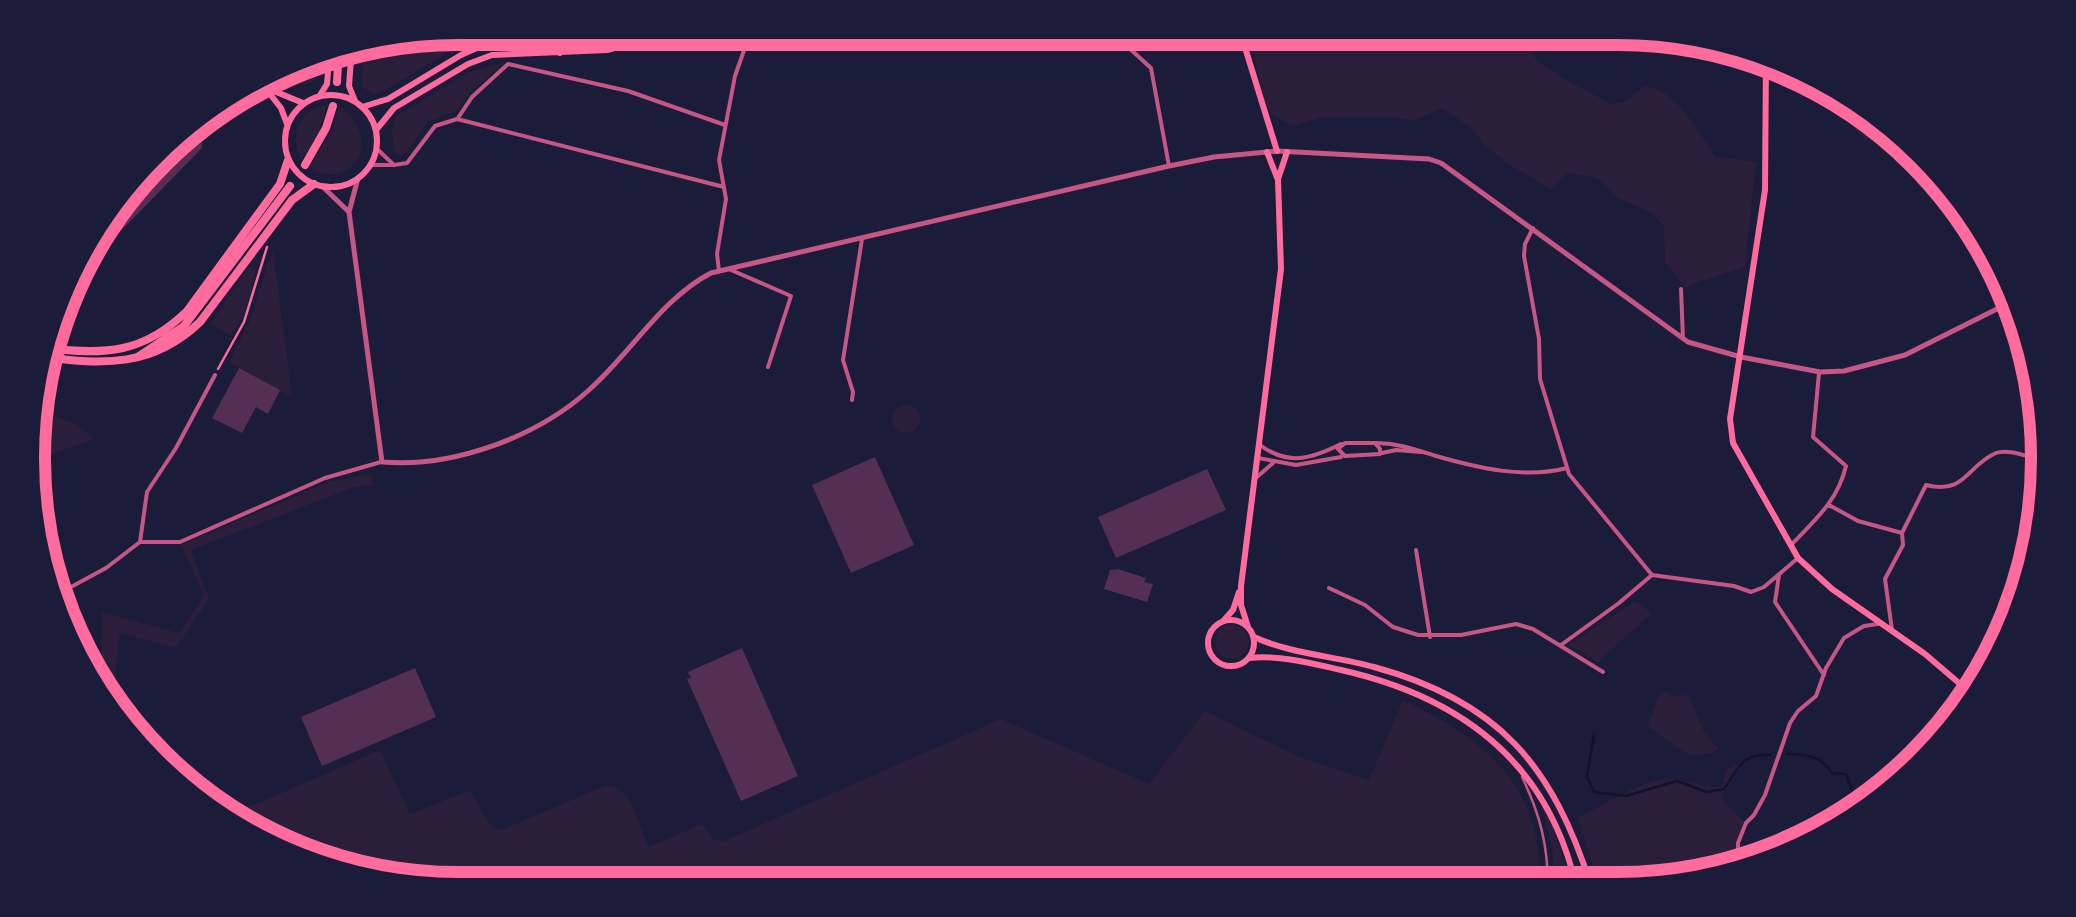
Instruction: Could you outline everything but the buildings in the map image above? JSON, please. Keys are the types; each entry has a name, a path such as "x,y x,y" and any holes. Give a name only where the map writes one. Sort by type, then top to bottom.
{"highway":[{"path":"337,82 338,63"},
{"path":"305,165 318,146 333,106"},
{"path":"60,349 103,353 142,343 171,326 187,311 280,184 288,160"},
{"path":"58,358 103,362 153,355 182,339 200,322 292,200 319,185"},
{"path":"139,356 184,326 290,186"}],"main road":[{"path":"351,59 349,86 359,104 376,130 376,148 370,165 358,178 341,186 319,185 299,174 288,160 284,142 287,124 303,103 320,95 338,95 359,104 388,99 483,45"},
{"path":"550,45 561,54"},
{"path":"376,130 394,108 468,64 492,55 561,54 625,45"},
{"path":"1243,45 1276,151"},
{"path":"320,95 327,84 329,66"},
{"path":"1766,72 1765,190 1730,419 1734,443 1798,558 1832,590 1892,630 1962,686"},
{"path":"273,90 303,103"},
{"path":"269,92 287,124"},
{"path":"1250,658 1254,637 1241,605 1241,586 1282,269 1278,180 1267,152"},
{"path":"1278,180 1287,152"},
{"path":"1241,586 1233,610 1208,638 1214,659 1235,666 1250,658 1296,660 1370,676 1416,693 1480,732 1536,788 1554,817 1573,872"},
{"path":"1222,622 1241,622 1248,627"},
{"path":"1254,637 1397,674 1439,691 1490,722 1512,739 1544,779 1566,815 1585,872"}],"street":[{"path":"719,271 717,254 726,198 720,160 735,76 746,45"},
{"path":"1126,45 1151,68 1169,166"},
{"path":"457,119 472,97 508,64 628,90 725,126"},
{"path":"370,165 407,164 435,126 457,119 724,187"},
{"path":"376,148 394,165"},
{"path":"66,589 106,568 140,542 180,542 325,478 382,462 420,462 488,450 552,416 590,390 686,286 719,271 1169,166 1276,151 1429,158 1454,170 1684,339 1741,357 1820,372 1844,371 1905,356 2002,306"},
{"path":"358,178 349,212 382,462"},
{"path":"319,185 349,212"},
{"path":"1533,228 1524,244 1524,256 1539,339 1540,379 1567,468 1652,575 1734,586 1750,592 1764,587 1798,558"},
{"path":"852,400 843,360 862,239"},
{"path":"729,269 791,296 768,367"},
{"path":"1681,289 1684,339"},
{"path":"1790,546 1830,505 1842,484 1846,466 1812,437 1820,372"},
{"path":"140,542 147,492 176,448 215,374"},
{"path":"1375,443 1380,454"},
{"path":"1260,445 1273,455 1298,459 1340,444 1394,443 1468,464 1520,472 1541,474 1567,468"},
{"path":"1340,444 1340,454 1351,456"},
{"path":"1258,458 1273,463 1306,464 1396,450 1426,452"},
{"path":"1892,630 1885,579 1926,485 1949,487 1967,478 1994,454 2031,458"},
{"path":"1255,480 1273,463"},
{"path":"1830,505 1858,521 1902,533"},
{"path":"1416,550 1430,637"},
{"path":"1560,645 1652,575"},
{"path":"1779,575 1775,602 1824,675"},
{"path":"1328,588 1365,605 1393,627 1430,637 1516,624 1533,629 1603,672"},
{"path":"1738,854 1738,843 1764,795 1790,723 1816,696 1844,638 1864,626 1883,624"}],"lane":[{"path":"1516,766 1542,824 1548,872"}],"path":[{"path":"215,374 244,322 261,260 271,241"}],"shaded area":[{"path":"463,45 382,92 374,94 362,87 363,56"},
{"path":"1251,45 1524,45 1570,82 1611,104 1626,101 1644,86 1656,89 1686,113 1716,157 1756,162 1745,267 1685,287 1665,262 1664,227 1652,213 1616,197 1597,178 1568,173 1551,189 1508,164 1469,126 1441,108 1414,121 1396,117 1322,117 1293,126 1272,115 1264,99"},
{"path":"505,62 456,111 429,121 403,156 394,153 392,131 396,116 469,72"},
{"path":"317,70 317,79 312,82 290,81"},
{"path":"328,105 316,139 301,160 296,142 299,125 310,111"},
{"path":"339,106 360,132 362,145 358,157 340,173 309,169 333,128"},
{"path":"1834,106 1871,132 1866,141"},
{"path":"273,249 292,397 229,362 250,320"},
{"path":"249,266 256,269 252,287 231,336 210,324"},
{"path":"906,405 916,409 920,419 916,429 906,433 896,429 892,419 896,409"},
{"path":"56,416 80,426 94,439 45,457 47,422"},
{"path":"371,474 373,486 357,486 191,550 209,599 176,648 119,633 114,687 102,668 102,612 179,633 204,596 181,545 329,482"},
{"path":"1635,601 1652,613 1598,662 1569,645"},
{"path":"1232,625 1244,630 1249,642 1244,654 1232,659 1220,654 1215,642 1220,630"},
{"path":"1665,691 1673,696 1689,695 1704,732 1719,750 1688,753 1647,727 1658,698"},
{"path":"1403,700 1434,716 1484,750 1520,793 1531,820 1539,872 431,871 378,864 326,850 242,810 380,750 410,814 471,792 487,821 495,829 506,828 607,785 616,787 629,800 648,847 702,824 714,840 724,841 1001,719 1149,784 1205,711 1299,757 1369,780"},
{"path":"1735,764 1742,766 1722,796 1723,802 1746,823 1737,854 1671,868 1595,872 1578,817 1657,780 1722,787 1726,770"},
{"path":"1541,803 1556,833 1567,872 1553,872 1553,853"}],"waterway":[{"path":"1594,734 1587,776 1594,792 1626,796 1677,781 1707,792 1724,789 1746,760 1770,755"},
{"path":"1787,754 1813,757 1832,773 1846,774 1854,797"}]}
